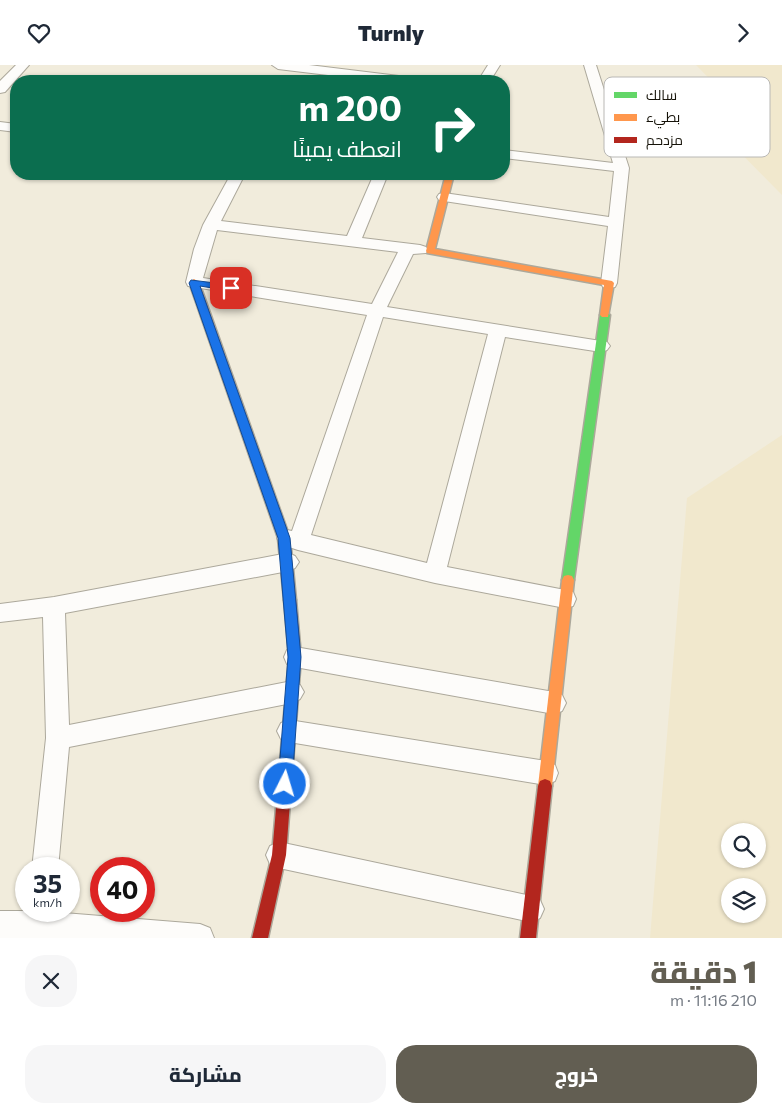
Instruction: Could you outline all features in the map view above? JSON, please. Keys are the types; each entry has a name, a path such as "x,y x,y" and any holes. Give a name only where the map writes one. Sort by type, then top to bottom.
{"street":[{"path":"14,75 24,65"},
{"path":"278,65 313,67 367,75"},
{"path":"590,65 604,110"},
{"path":"290,75 294,67"},
{"path":"0,89 10,79"},
{"path":"510,156 622,168"},
{"path":"528,938 565,599 610,283 622,168 619,157"},
{"path":"235,180 211,225 202,249 194,283 291,540"},
{"path":"352,243 378,180"},
{"path":"430,251 448,180"},
{"path":"444,197 616,223"},
{"path":"211,225 430,251 610,283"},
{"path":"260,938 279,855 295,657 288,562 291,540 377,311 407,249"},
{"path":"194,283 601,346"},
{"path":"436,574 498,330"},
{"path":"291,540 436,574 565,599"},
{"path":"0,613 54,606 288,562"},
{"path":"46,857 58,738 54,606"},
{"path":"295,657 554,703"},
{"path":"58,738 292,693"},
{"path":"289,731 546,773"},
{"path":"279,855 531,909"},
{"path":"0,925 17,922"},
{"path":"72,922 200,938"}],"shaded area":[{"path":"696,65 782,65 782,195 744,157 770,157 770,77 708,77"},
{"path":"782,435 782,938 650,938 687,498"}],"traffic: fast":[{"path":"568,580 605,315"}],"traffic: slow":[{"path":"448,180 430,251 609,283 605,315"},
{"path":"194,282 284,538 290,600"},
{"path":"545,786 568,580"}],"traffic: jam":[{"path":"260,938 279,855 295,657 290,600"},
{"path":"528,938 545,786"}],"route":[{"path":"231,288 194,283 284,538 288,562 295,657 285,784"}]}
